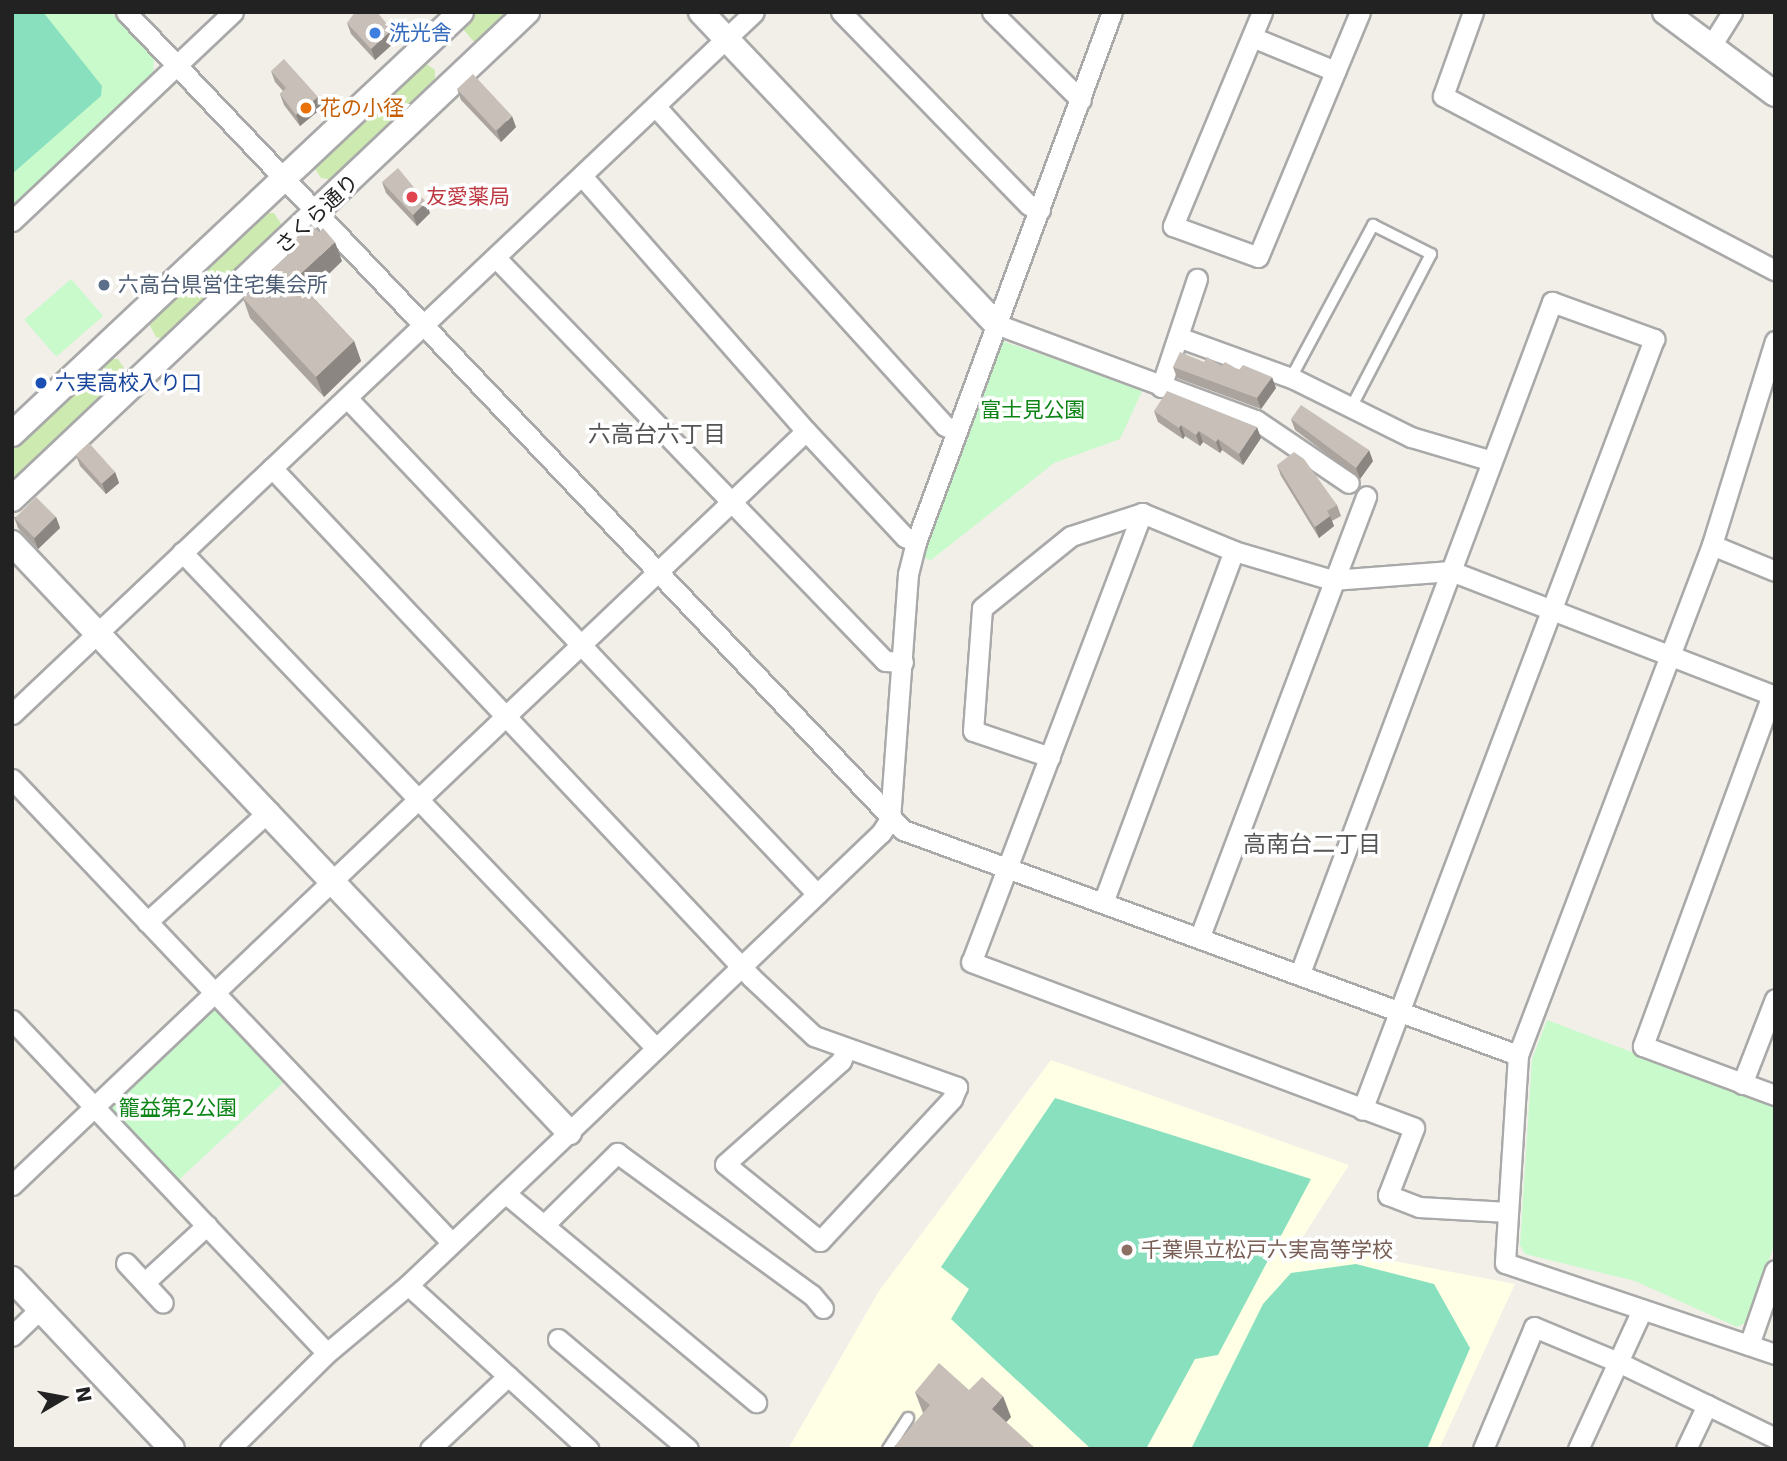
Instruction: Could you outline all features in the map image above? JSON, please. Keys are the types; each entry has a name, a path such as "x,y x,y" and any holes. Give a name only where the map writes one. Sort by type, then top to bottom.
{"street":[{"path":"126,12 282,181 903,830 1008,869 1104,900 1518,1055"},
{"path":"12,221 233,12"},
{"path":"12,434 461,12"},
{"name":"さくら通り","path":"12,499 316,215 527,12"},
{"path":"701,12 996,324 1256,420 1349,483"},
{"path":"12,714 754,12"},
{"path":"841,12 1029,205 1041,210"},
{"path":"992,12 1081,100"},
{"path":"230,1449 327,1353 408,1285 655,1047 743,967 890,819 908,574 916,542 955,430 1041,210 1112,12"},
{"path":"1262,12 1173,226 1258,257 1360,12"},
{"path":"1473,12 1443,96 1775,270"},
{"path":"1665,12 1775,94"},
{"path":"1711,46 1732,12"},
{"path":"1252,37 1335,71"},
{"path":"656,107 945,426 955,430"},
{"path":"582,176 806,431 905,537 916,542"},
{"path":"496,258 885,661 903,662"},
{"path":"1161,387 1197,279"},
{"path":"1300,973 1552,302 1654,339 1362,1110"},
{"path":"1178,337 1291,378 1411,437 1492,461"},
{"path":"1775,341 1767,394 1671,655 1518,1055 1506,1263 1775,1354"},
{"path":"348,399 817,894"},
{"path":"12,1185 806,431"},
{"path":"272,468 743,967 814,1036 957,1087 952,1099 820,1241 725,1164 841,1061 846,1049"},
{"path":"1200,936 1332,580 1366,496"},
{"path":"1142,513 971,962 1414,1128 1388,1195 1419,1207 1508,1212"},
{"path":"1050,757 973,731 982,608 1071,536 1142,513 1234,551 1332,580 1451,572 1774,695 1643,1046 1775,1096"},
{"path":"12,542 334,879 569,1132"},
{"path":"1712,545 1775,571"},
{"path":"1104,900 1234,551"},
{"path":"182,552 420,798 655,1047"},
{"path":"12,779 451,1242"},
{"path":"147,922 269,811"},
{"path":"1742,1084 1775,999"},
{"path":"12,1020 327,1353"},
{"path":"544,1225 617,1153 812,1295 823,1308"},
{"path":"505,1193 756,1402"},
{"path":"145,1282 207,1225"},
{"path":"126,1263 163,1303"},
{"path":"1749,1345 1775,1270"},
{"path":"12,1279 172,1449"},
{"path":"408,1285 588,1449"},
{"path":"12,1336 40,1309"},
{"path":"1578,1449 1643,1310"},
{"path":"1483,1449 1534,1327 1618,1362 1775,1437"},
{"path":"558,1339 688,1449"},
{"path":"430,1449 508,1376"},
{"path":"1686,1449 1707,1405"}],"lane":[{"path":"1291,378 1373,225 1431,254 1351,408"},
{"path":"888,1449 908,1418"}],"shaded area":[{"name":"千葉県立松戸六実高等学校","path":"1051,1060 1349,1165 1299,1243 1515,1284 1439,1449 788,1449 879,1291"}],"green space":[{"path":"12,12 111,12 154,59 153,78 12,210"},
{"path":"12,12 43,12 102,86 101,96 12,174"},
{"path":"475,12 512,12 482,40 474,42 463,29"},
{"path":"425,63 435,70 435,82 334,180 321,178 315,169 319,160"},
{"path":"262,213 274,213 282,225 280,231 164,339 156,337 149,324 155,315"},
{"path":"71,279 103,316 56,357 24,320"},
{"name":"富士見公園","path":"1002,341 1143,389 1120,439 1054,463 931,560 920,557"},
{"path":"107,359 118,359 126,371 124,377 12,484 12,448"},
{"name":"籠益第2公園","path":"215,993 291,1075 170,1188 94,1106"},
{"path":"1547,1020 1775,1106 1775,1242 1747,1322 1737,1327 1635,1281 1525,1254 1520,1245 1532,1059"},
{"path":"1055,1098 1311,1179 1218,1355 1195,1359 1146,1449 1091,1449 951,1319 969,1289 941,1267"},
{"path":"1356,1264 1434,1284 1470,1348 1427,1449 1191,1449 1263,1304 1291,1273"}],"building":[{"path":"355,12 377,12 392,30 371,49 347,23"},
{"path":"284,59 318,97 296,115 280,94 286,88 271,71"},
{"path":"473,74 512,116 496,131 457,89"},
{"path":"398,168 426,202 413,215 382,182"},
{"path":"311,224 319,232 323,228 335,242 295,279 354,341 316,377 243,298 290,253 285,248"},
{"path":"1180,352 1204,362 1207,357 1222,366 1225,362 1239,370 1243,365 1272,377 1257,398 1173,367"},
{"path":"1167,391 1257,427 1239,454 1218,439 1216,442 1199,431 1196,435 1181,425 1179,428 1154,411"},
{"path":"1301,405 1369,450 1356,468 1291,419"},
{"path":"89,443 115,472 102,484 76,455"},
{"path":"1294,452 1304,459 1337,505 1327,511 1330,516 1315,527 1277,465"},
{"path":"36,497 56,517 35,538 15,518"},
{"path":"939,1363 969,1390 982,1377 1003,1396 992,1409 1036,1449 892,1449 930,1405 915,1392"}],"place":[{"name":"洗光舎","path":"375,33"},
{"name":"花の小径","path":"306,108"},
{"name":"友愛薬局","path":"412,197"},
{"name":"六高台県営住宅集会所","path":"104,285"},
{"name":"六実高校入り口","path":"41,383"},
{"name":"千葉県立松戸六実高等学校","path":"1127,1250"}],"district":[{"name":"六高台六丁目","path":"657,434"},
{"name":"高南台二丁目","path":"1312,844"}]}
